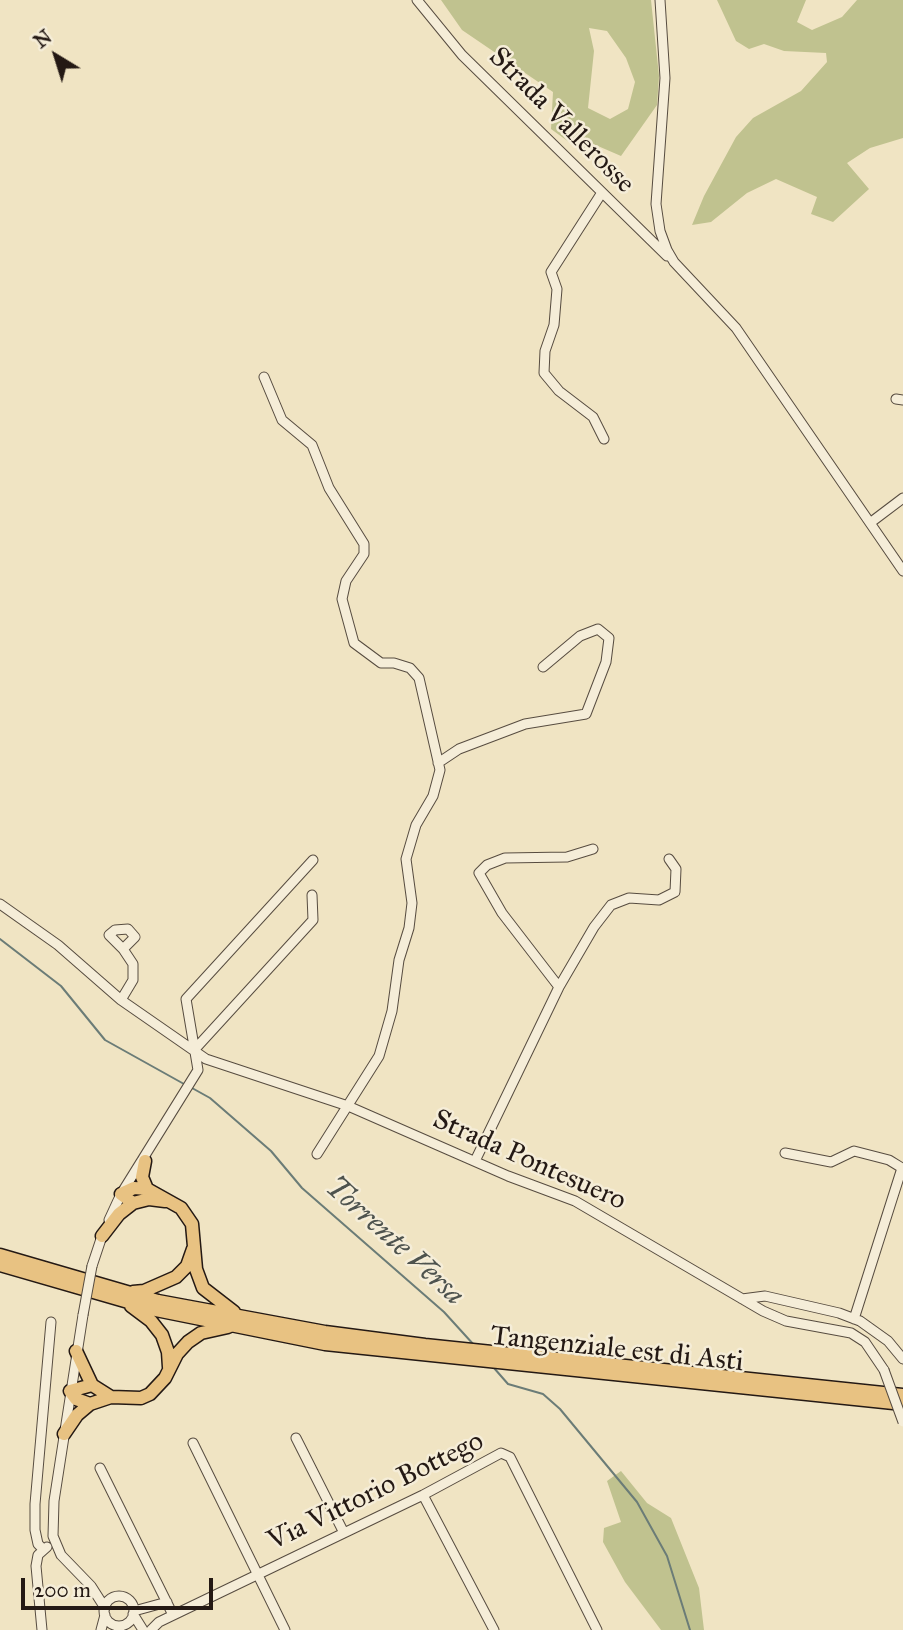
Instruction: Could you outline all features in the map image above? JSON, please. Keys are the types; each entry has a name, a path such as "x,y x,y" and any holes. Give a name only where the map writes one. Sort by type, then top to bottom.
{"highway":[{"path":"145,1161 142,1177 147,1189"},
{"path":"64,1434 90,1404 111,1396 145,1397 160,1385 188,1342 201,1333 238,1321 203,1288 198,1276 190,1221 181,1208 147,1189 134,1188 121,1194 133,1203"},
{"path":"102,1236 119,1214 133,1203 149,1199 169,1201"},
{"path":"124,1296 145,1291 176,1277 187,1266 195,1245"},
{"name":"Tangenziale est di Asti","path":"0,1255 124,1296"},
{"name":"Tangenziale est di Asti","path":"0,1265 42,1278 238,1321 325,1344 903,1395"},
{"path":"0,1271 42,1278"},
{"path":"124,1296 162,1335 168,1352 169,1368"},
{"name":"Tangenziale est di Asti","path":"238,1321 425,1345 510,1359 903,1404"},
{"path":"76,1351 92,1385 111,1396"},
{"path":"90,1404 76,1399 70,1391 92,1385"}],"street":[{"name":"Strada Vallerosse","path":"417,0 462,55 678,267"},
{"path":"660,0 665,78 656,204 664,243 678,267 736,328 903,571"},
{"path":"601,194 551,272 557,289 554,325 545,351 544,373 559,391 593,417 604,439"},
{"path":"264,377 282,420 312,445 330,488 364,544 364,554 346,581 342,599 354,643 381,663 394,663 410,668 419,678 440,770 433,796 416,825 406,859 412,903 409,928 399,960 392,1010 379,1056 317,1153"},
{"path":"870,523 903,498"},
{"path":"438,763 459,749 525,724 586,714 606,662 610,638 598,629 580,636 543,667"},
{"path":"559,987 502,913 480,873 487,865 505,858 567,857 593,849"},
{"path":"475,1161 559,987 594,927 611,905 629,898 659,900 675,892 676,869 668,859"},
{"path":"167,1602 134,1613 119,1628 105,1612 91,1587 66,1562 55,1545 54,1501 76,1351 92,1266 121,1194 145,1161 198,1070 197,1051 186,999 313,860"},
{"path":"197,1051 313,920 312,895"},
{"name":"Strada Pontesuero","path":"0,904 58,945 121,1000 197,1051 348,1106 599,1213 740,1299 786,1321 850,1333 865,1342 884,1370 903,1422"},
{"path":"121,1000 134,980 134,964 123,949"},
{"path":"785,1153 831,1162 854,1151 889,1160 902,1168 854,1319"},
{"path":"740,1299 765,1296 854,1319 888,1341 903,1359"},
{"path":"43,1549 38,1544 35,1530 35,1504 51,1322"},
{"path":"296,1438 344,1533"},
{"path":"193,1443 285,1630"},
{"name":"Via Vittorio Bottego","path":"151,1630 173,1615 423,1495 501,1453 510,1457 597,1630"},
{"path":"100,1468 173,1615"},
{"path":"423,1495 494,1630"},
{"path":"42,1630 36,1566 43,1549 55,1545"},
{"path":"91,1587 115,1597 155,1605"},
{"path":"101,1630 105,1612 115,1597"},
{"path":"128,1600 143,1630"}],"green space":[{"path":"441,0 651,0 659,76 657,105 621,156 591,143 584,153 551,129 553,92 462,30","holes":["589,28 607,31 626,58 635,82 628,109 610,119 588,108 594,51"]},
{"path":"717,0 806,0 797,22 812,30 842,17 857,0 903,0 903,138 870,148 847,163 869,189 833,222 811,214 817,197 776,179 747,193 711,222 692,225 704,196 736,137 753,118 801,91 827,62 826,53 784,51 764,44 749,49 736,41"},
{"path":"621,1471 647,1503 671,1518 699,1588 704,1630 661,1630 625,1582 603,1542 604,1528 621,1522 607,1481"}],"waterway":[{"name":"Torrente Versa","path":"0,939 61,986 105,1040 184,1084"},
{"name":"Torrente Versa","path":"192,1088 210,1098 271,1151 302,1188 444,1312 474,1345"},
{"name":"Torrente Versa","path":"494,1368 508,1384 543,1394 560,1409 637,1502 667,1556 690,1630"}]}
